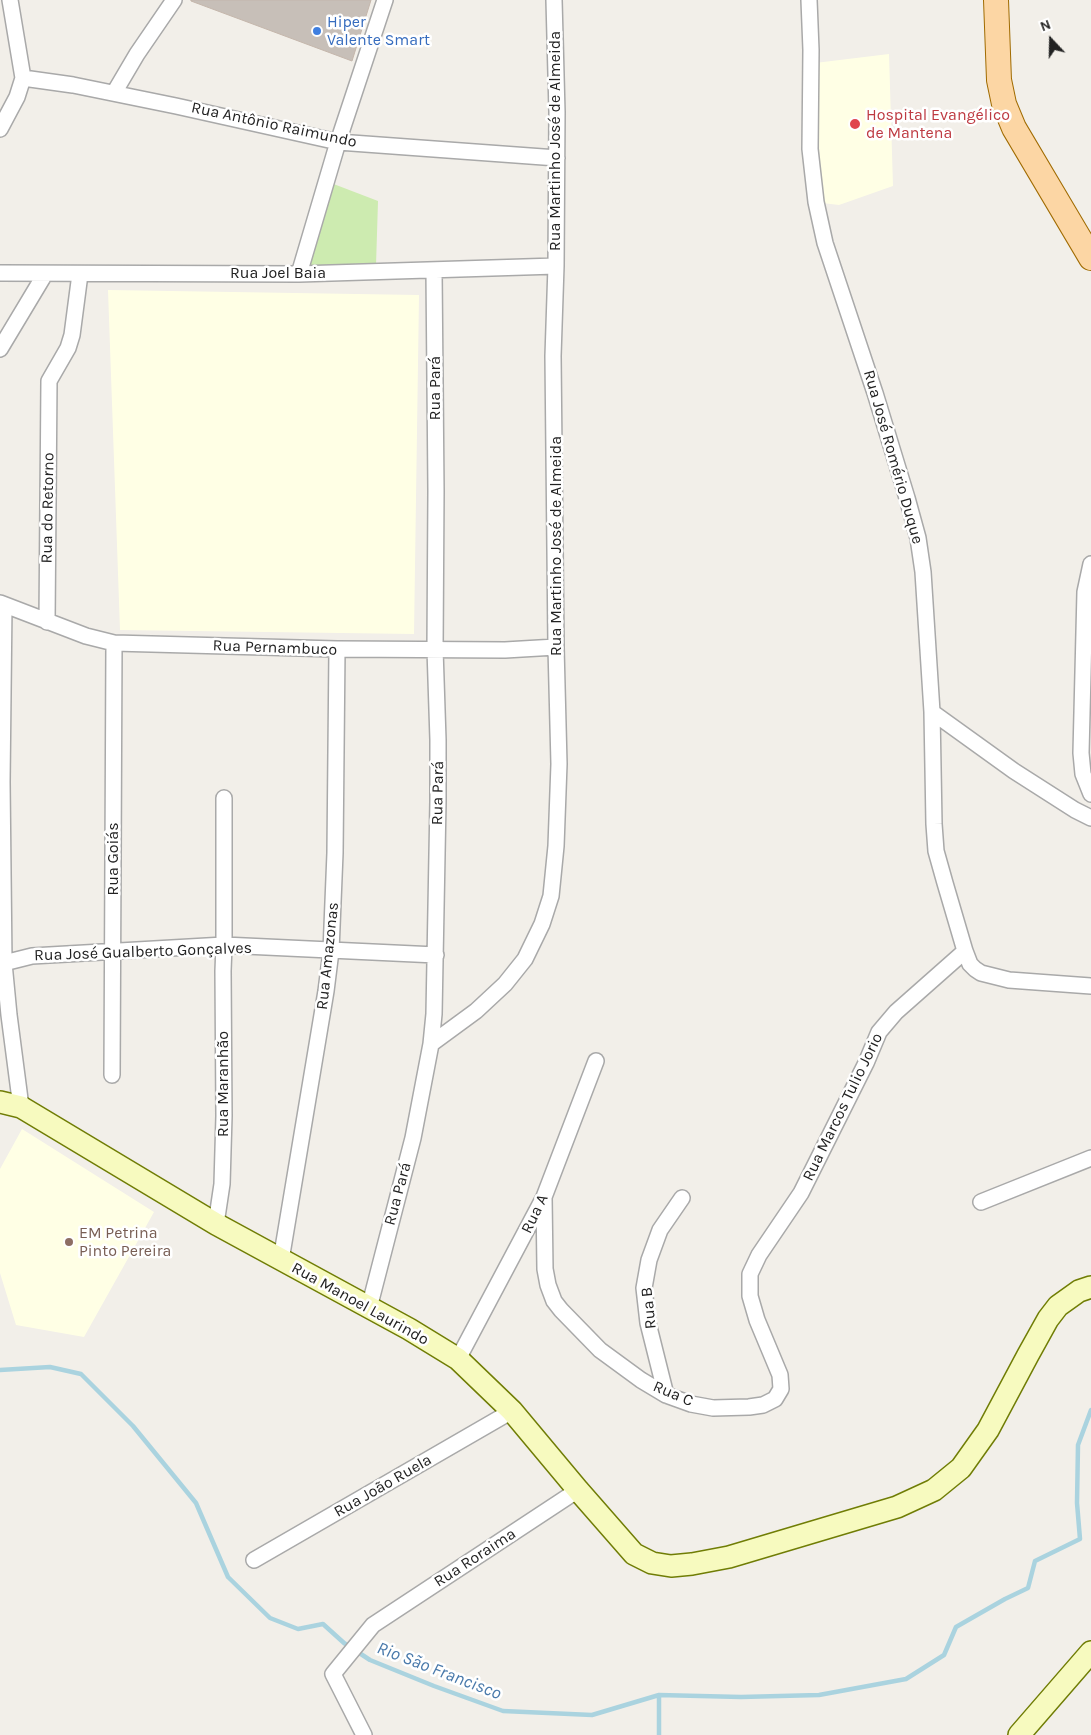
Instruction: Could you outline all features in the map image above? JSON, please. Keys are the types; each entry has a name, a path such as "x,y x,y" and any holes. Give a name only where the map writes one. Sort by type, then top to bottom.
{"main road":[{"path":"996,0 998,80 1004,104 1014,128 1091,258"}],"street":[{"path":"0,129 17,97 23,78 10,0"},
{"path":"114,93 137,54 174,0"},
{"path":"298,274 338,142 385,0"},
{"name":"Rua Martinho José de Almeida","path":"431,1044 476,1011 505,984 525,959 542,924 551,896 556,846 559,764 553,356 557,158 554,0"},
{"name":"Rua José Romério Duque","path":"809,0 811,50 810,149 816,202 825,243 875,392 918,538 923,572 932,712 936,850 965,951 970,964 975,969 981,973 1008,980 1091,986"},
{"name":"Rua Antônio Raimundo","path":"23,78 114,93 338,142 557,158"},
{"name":"Rua Joel Baia","path":"0,272 45,274 298,274 556,266"},
{"name":"Rua Pará","path":"368,1308 412,1138 431,1044 434,1014 438,740 435,649 434,271"},
{"path":"0,349 45,274"},
{"name":"Rua do Retorno","path":"47,622 50,377 61,360 72,335 80,274"},
{"path":"1091,564 1085,592 1081,753 1083,774 1091,794"},
{"path":"2,604 1,860 4,916 2,963 21,1107"},
{"name":"Rua Pernambuco","path":"2,604 86,636 114,643 336,650 505,650 556,647"},
{"name":"Rua Goiás","path":"112,1075 111,952 114,643"},
{"name":"Rua Amazonas","path":"282,1260 322,1020 331,951 336,833 336,650"},
{"path":"932,712 1006,766 1075,810 1091,818"},
{"name":"Rua Maranhão","path":"216,1224 222,1184 224,1116 224,798"},
{"name":"Rua José Gualberto Gonçalves","path":"2,963 23,957 224,945 436,955"},
{"name":"Rua Marcos Tulio Jorio","path":"759,1255 801,1193 866,1063 879,1032 896,1012 965,951"},
{"name":"Rua A","path":"458,1359 544,1197 596,1061"},
{"name":"Rua Manoel Laurindo","path":"0,1102 21,1107 216,1224 368,1308 409,1328 458,1359 512,1411 634,1554 652,1563 670,1566 729,1557 897,1507 934,1490 961,1468 988,1430 1048,1319 1058,1306 1079,1291 1091,1287"},
{"path":"981,1202 1091,1158"},
{"name":"Rua C","path":"544,1197 546,1269 548,1285 554,1301 600,1350 641,1380 666,1395 690,1404 713,1408 763,1405 775,1399 782,1389 780,1375 757,1320 750,1296 750,1274 759,1255"},
{"name":"Rua B","path":"666,1395 648,1323 644,1288 649,1260 660,1230 682,1198"},
{"name":"Rua João Ruela","path":"254,1560 512,1411"},
{"name":"Rua Roraima","path":"364,1735 333,1674 373,1625 578,1490"},
{"path":"1019,1735 1091,1652"}],"shaded area":[{"name":"Hospital Evangélico de Mantena","path":"889,54 893,186 839,205 822,203 815,63"},
{"path":"108,290 419,295 414,634 120,630"},
{"name":"EM Petrina Pinto Pereira","path":"22,1129 154,1212 84,1337 16,1325 0,1273 0,1169"}],"green space":[{"path":"331,183 378,201 376,265 304,269"}],"building":[{"name":"Hiper Valente Smart","path":"191,0 371,0 352,61"}],"waterway":[{"name":"Rio São Francisco","path":"0,1370 50,1367 81,1374 133,1426 196,1503 228,1577 270,1618 298,1629 323,1624 344,1643 370,1660 503,1711 592,1715 659,1695 741,1697 819,1695 906,1679 944,1655 956,1627 1028,1588 1035,1561 1080,1539 1077,1503 1078,1445 1091,1410"},
{"path":"659,1695 659,1735"}],"place":[{"name":"Hiper Valente Smart","path":"317,31"},
{"name":"Hospital Evangélico de Mantena","path":"855,124"},
{"name":"EM Petrina Pinto Pereira","path":"69,1242"}]}
